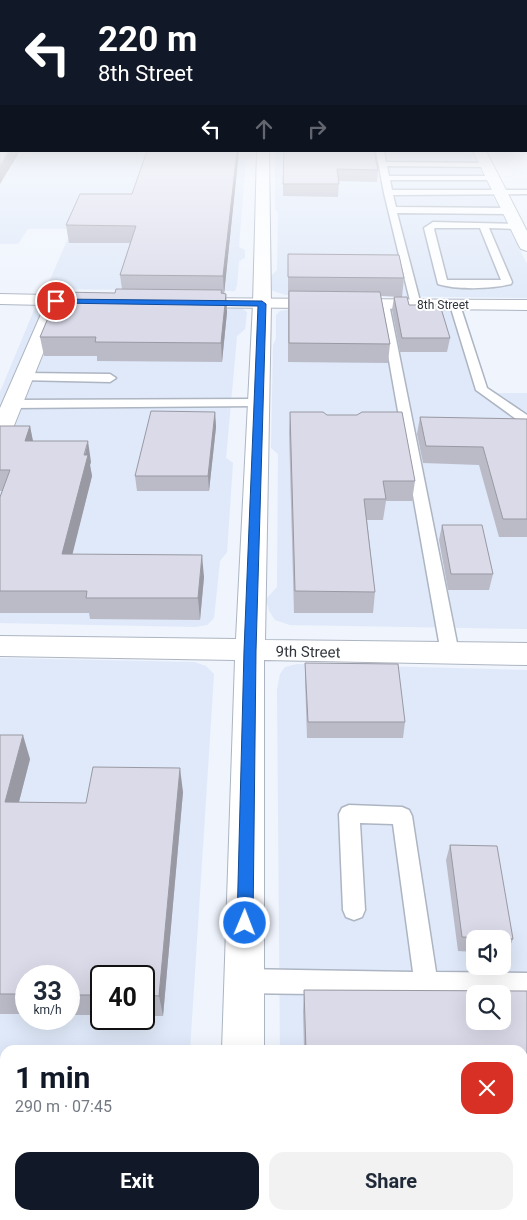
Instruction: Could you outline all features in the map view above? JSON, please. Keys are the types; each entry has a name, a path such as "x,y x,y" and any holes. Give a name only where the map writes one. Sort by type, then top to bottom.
{"street":[{"path":"243,1045 250,651 262,304 263,197"},
{"path":"502,197 527,246"},
{"path":"0,299 114,302"},
{"path":"0,433 56,301"},
{"name":"8th Street","path":"174,302 527,305"},
{"name":"9th Street","path":"0,646 527,654"}],"lane":[{"path":"389,197 416,305"},
{"path":"392,210 509,211"},
{"path":"483,226 507,282 500,284 448,284 442,282 429,228 433,225 517,226"},
{"path":"384,304 450,653"},
{"path":"455,305 482,390 527,422"},
{"path":"24,377 110,378"},
{"path":"12,404 259,403"},
{"path":"354,910 349,814 402,816 426,984"},
{"path":"244,981 527,985"}],"shaded area":[{"path":"0,197 243,197 239,247 245,250 245,258 239,261 235,291 46,289 72,229 28,229 18,244 0,244"},
{"path":"275,197 493,197 527,264 527,298 286,295 270,290 271,276 277,270 278,213 275,209"},
{"path":"37,303 240,307 247,312 245,329 237,336 226,458 233,463 227,552 220,561 214,618 207,625 196,627 0,623 0,392"},
{"path":"463,308 487,387 498,393 527,393 527,629 290,625 275,620 269,611 266,599 277,587 278,454 271,448 273,345 276,339 276,315 280,311 294,309"},
{"path":"0,658 194,662 206,666 214,674 190,1045 0,1045"},
{"path":"297,664 527,670 527,1045 280,1045 277,690 280,674 285,667"}],"building":[{"path":"79,197 232,197 223,276 120,275 136,226 66,225"},
{"path":"288,254 399,255 404,278 288,277"},
{"path":"116,289 222,290 221,293 226,294 221,343 95,342 96,337 40,337 59,292 115,293"},
{"path":"289,291 380,292 390,344 289,343"},
{"path":"394,297 407,297 409,305 440,305 450,338 402,338"},
{"path":"151,411 215,412 208,476 135,476"},
{"path":"290,412 357,415 362,412 402,412 415,481 383,481 386,499 364,499 375,592 295,591"},
{"path":"420,417 527,419 527,519 503,519 483,447 426,446"},
{"path":"0,426 30,426 25,441 88,441 84,455 88,455 62,554 202,555 198,598 86,598 87,591 0,591 0,497 10,470 0,470"},
{"path":"442,525 482,525 493,574 451,574"},
{"path":"305,663 398,664 405,722 308,722"},
{"path":"0,735 23,735 5,802 86,803 93,767 180,768 159,996 155,996 155,965 90,965 90,995 80,995 80,965 15,965 15,994 0,994"},
{"path":"450,845 497,846 513,939 511,939 511,930 466,930 466,937 462,937"},
{"path":"304,990 466,991 466,1030 511,1030 511,991 527,991 527,1045 306,1045"}],"route":[{"path":"56,301 262,304 250,651 245,923"}]}
